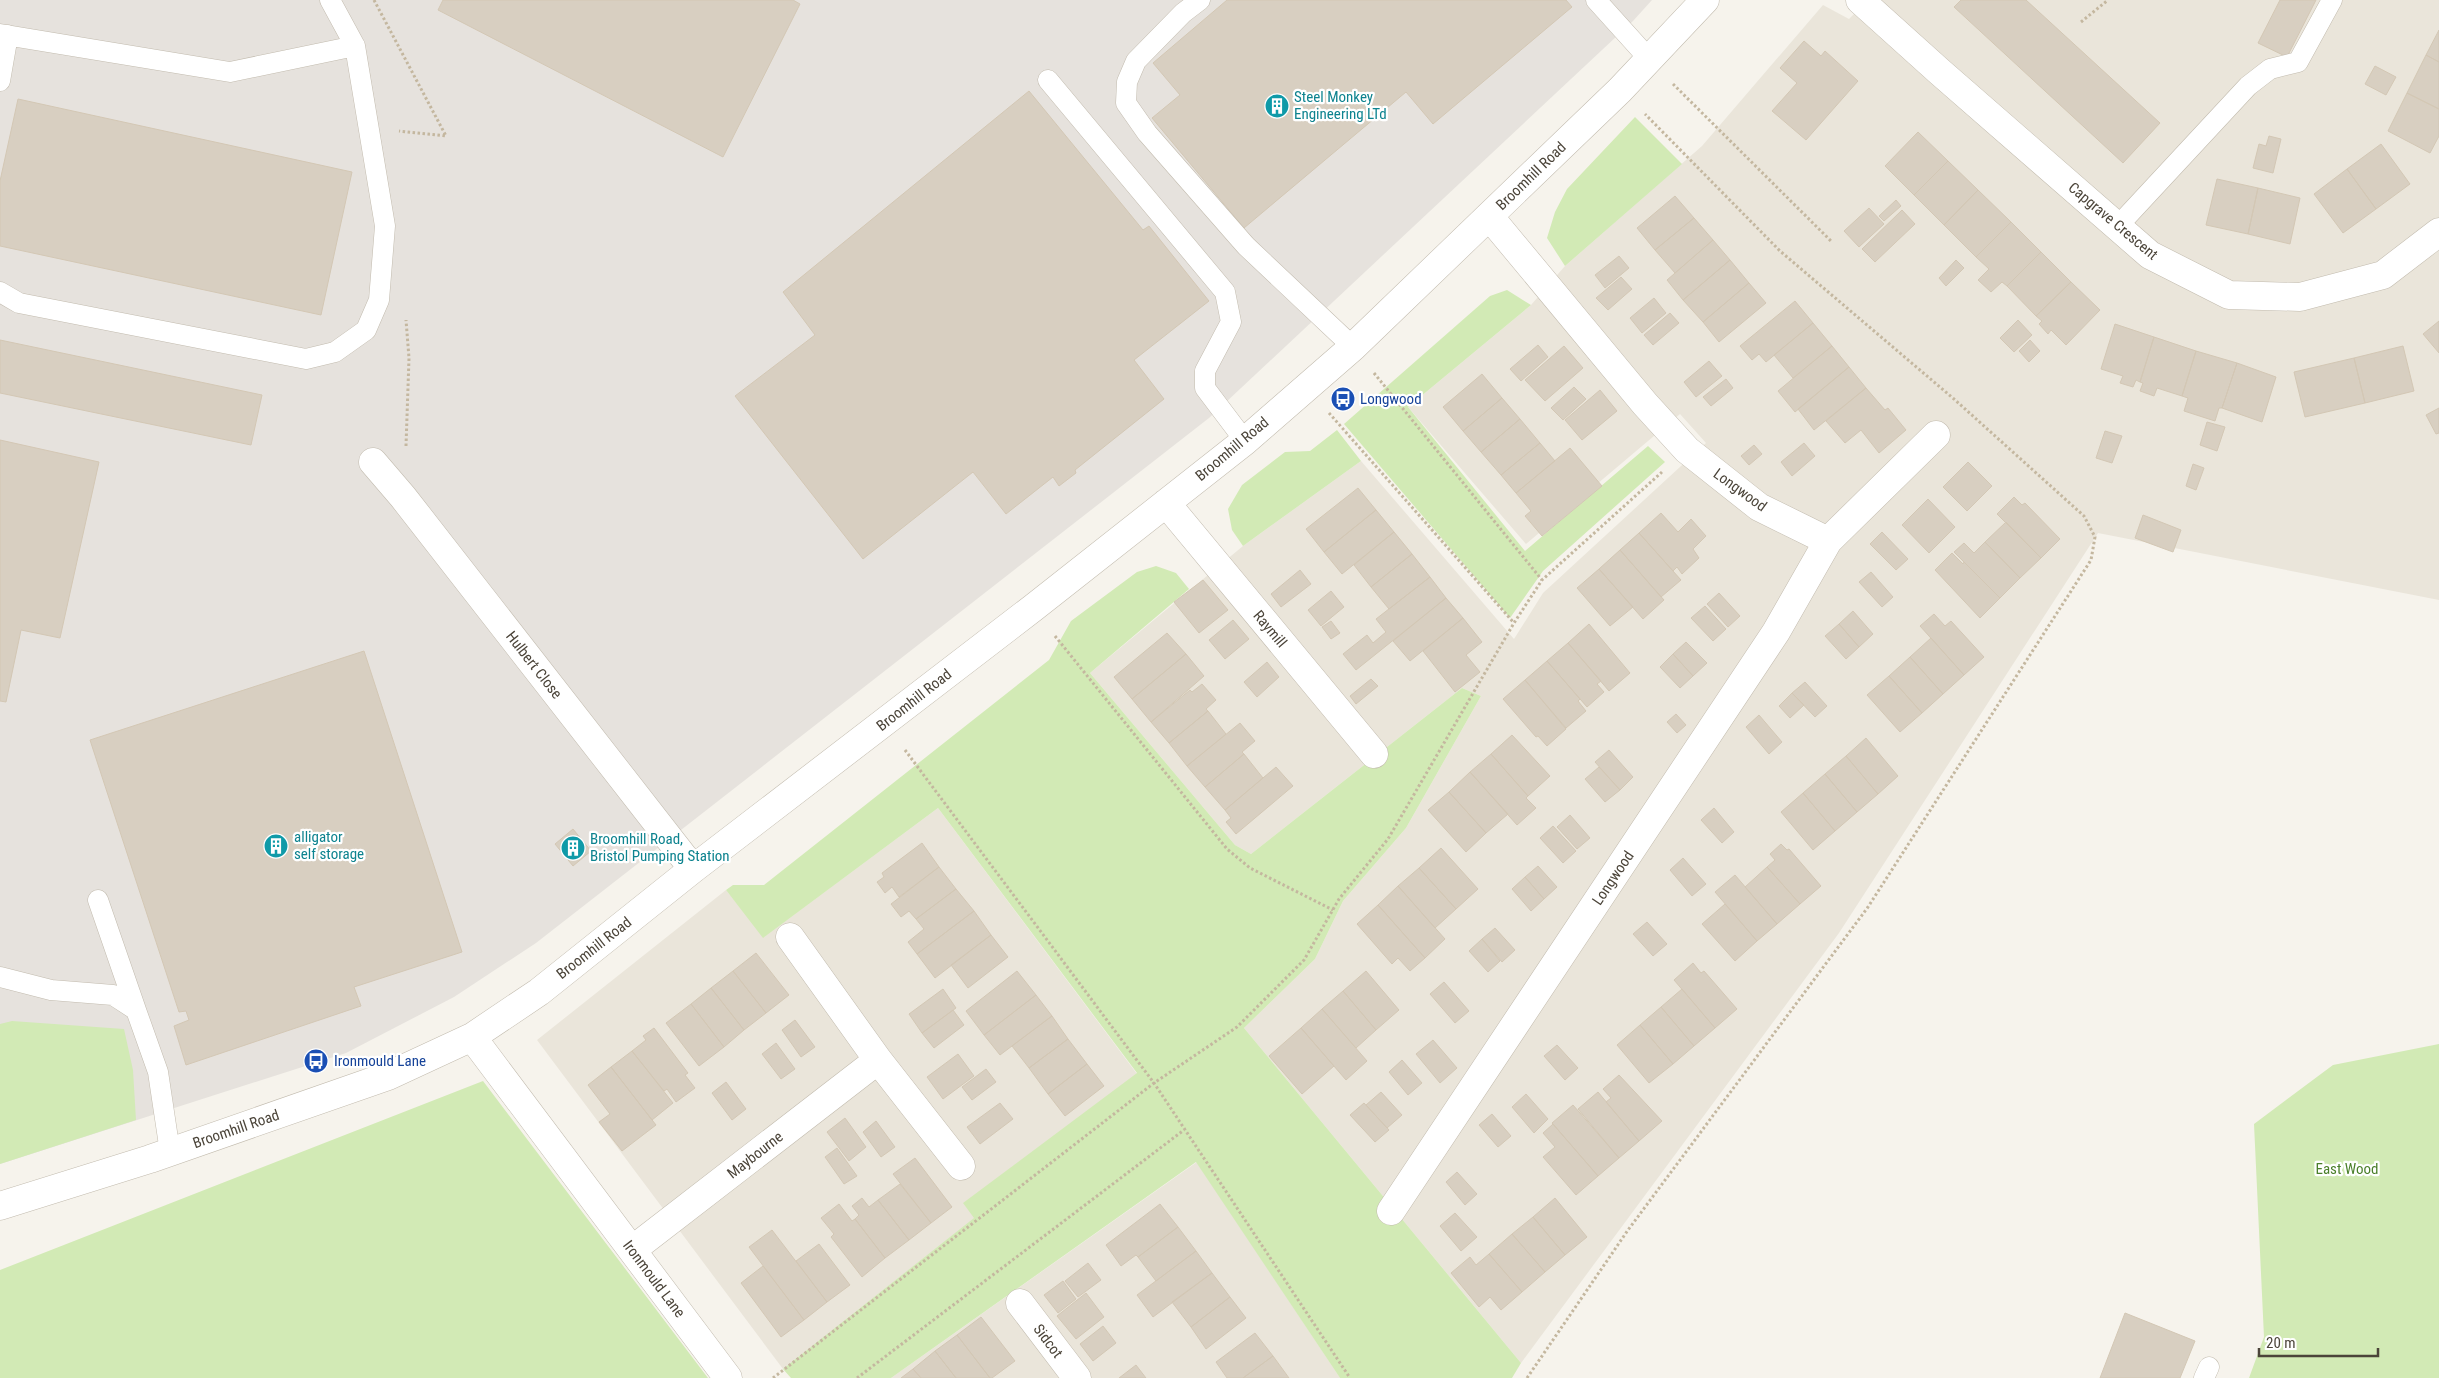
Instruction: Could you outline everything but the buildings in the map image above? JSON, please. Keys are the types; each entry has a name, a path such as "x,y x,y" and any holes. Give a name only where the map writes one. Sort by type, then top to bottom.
{"street":[{"name":"Broomhill Road","path":"0,1206 170,1152 388,1076 472,1037 539,992 693,869 1033,608 1244,440 1353,347 1620,90 1704,0"},
{"name":"Capgrave Crescent","path":"1860,0 2150,256 2229,295 2300,297 2383,275 2439,232"},
{"name":"Longwood","path":"1489,216 1645,404 1687,450 1759,507 1828,541"},
{"name":"Longwood","path":"1391,1211 1776,632 1828,541 1936,435"},
{"name":"Hulbert Close","path":"373,462 404,497 693,869"},
{"name":"Raymill","path":"1166,503 1374,754"},
{"path":"790,937 878,1060 961,1166"},
{"name":"Ironmould Lane","path":"472,1037 728,1378"},
{"name":"Maybourne","path":"632,1250 878,1060"},
{"name":"Sidcot","path":"1020,1303 1077,1378"}],"lane":[{"path":"0,292 18,303 306,359 335,352 366,330 378,300 385,226 355,46 330,0"},
{"path":"1200,0 1183,13 1136,61 1127,82 1126,103 1147,133 1246,246 1353,347"},
{"path":"1596,0 1650,60"},
{"path":"2117,227 2248,86 2270,70 2298,62 2332,0"},
{"path":"0,81 4,34 230,72 355,46"},
{"path":"1048,80 1225,292 1232,322 1206,371 1205,388 1244,440"},
{"path":"98,900 158,1072 170,1152"},
{"path":"0,976 51,990 113,995 136,1010"}],"path":[{"path":"2081,22 2108,0"},
{"path":"1650,60 1831,241"},
{"path":"1527,1378 1628,1230 1868,907 2091,560 2095,537 2084,516 1954,399 1780,251 1620,90"},
{"path":"1353,347 1542,580"},
{"path":"1306,386 1514,623"},
{"path":"773,1378 1154,1083 1237,1027 1304,960 1339,899 1388,839 1514,623 1542,580 1687,450"},
{"path":"1033,608 1227,849 1250,868 1333,910"},
{"path":"885,723 1154,1083 1350,1378"},
{"path":"856,1378 1184,1130"}],"shaded area":[{"path":"0,0 1652,0 1633,21 1209,418 536,943 454,997 346,1053 0,1164"},
{"path":"1868,0 2439,0 2439,600 2098,533 1839,933 1521,1363 1244,1028 1315,959 1343,901 1406,828 1481,696 1462,688 1251,854 1235,845 1090,673 1243,546 1361,461 1514,639 1543,593 1706,443 1680,414 1526,544 1408,407 1531,305 1565,266 1702,146 1823,5 1849,19"},
{"path":"938,808 1137,1074 964,1203 975,1218 783,1369 537,1040 726,890 764,937"},
{"path":"1197,1162 1340,1378 891,1378"}],"green space":[{"path":"1635,117 1682,164 1565,266 1547,238 1555,212 1567,189"},
{"path":"1507,290 1531,305 1408,407 1525,551 1648,446 1665,462 1543,571 1510,618 1344,424 1490,296"},
{"path":"1337,430 1361,461 1243,546 1232,530 1228,509 1242,485 1285,452 1310,451"},
{"path":"1156,566 1176,573 1189,589 1090,673 1235,845 1251,854 1462,688 1481,696 1406,828 1343,901 1315,959 1244,1028 1521,1363 1512,1378 1340,1378 1196,1162 891,1378 791,1378 783,1369 974,1218 963,1203 1137,1073 938,808 763,938 726,890 733,885 764,885 1049,660 1071,621 1137,572"},
{"path":"12,1021 124,1029 133,1070 136,1120 0,1164 0,1024"},
{"name":"East Wood","path":"2439,1044 2439,1378 2249,1378 2264,1337 2254,1124 2333,1065"},
{"path":"483,1081 708,1378 0,1378 0,1270"}],"place":[{"name":"Steel Monkey Engineering LTd","path":"1277,106"},
{"name":"Longwood","path":"1343,399"},
{"name":"alligator self storage","path":"276,846"},
{"name":"Broomhill Road, Bristol Pumping Station","path":"573,848"},
{"name":"Ironmould Lane","path":"316,1061"}]}
